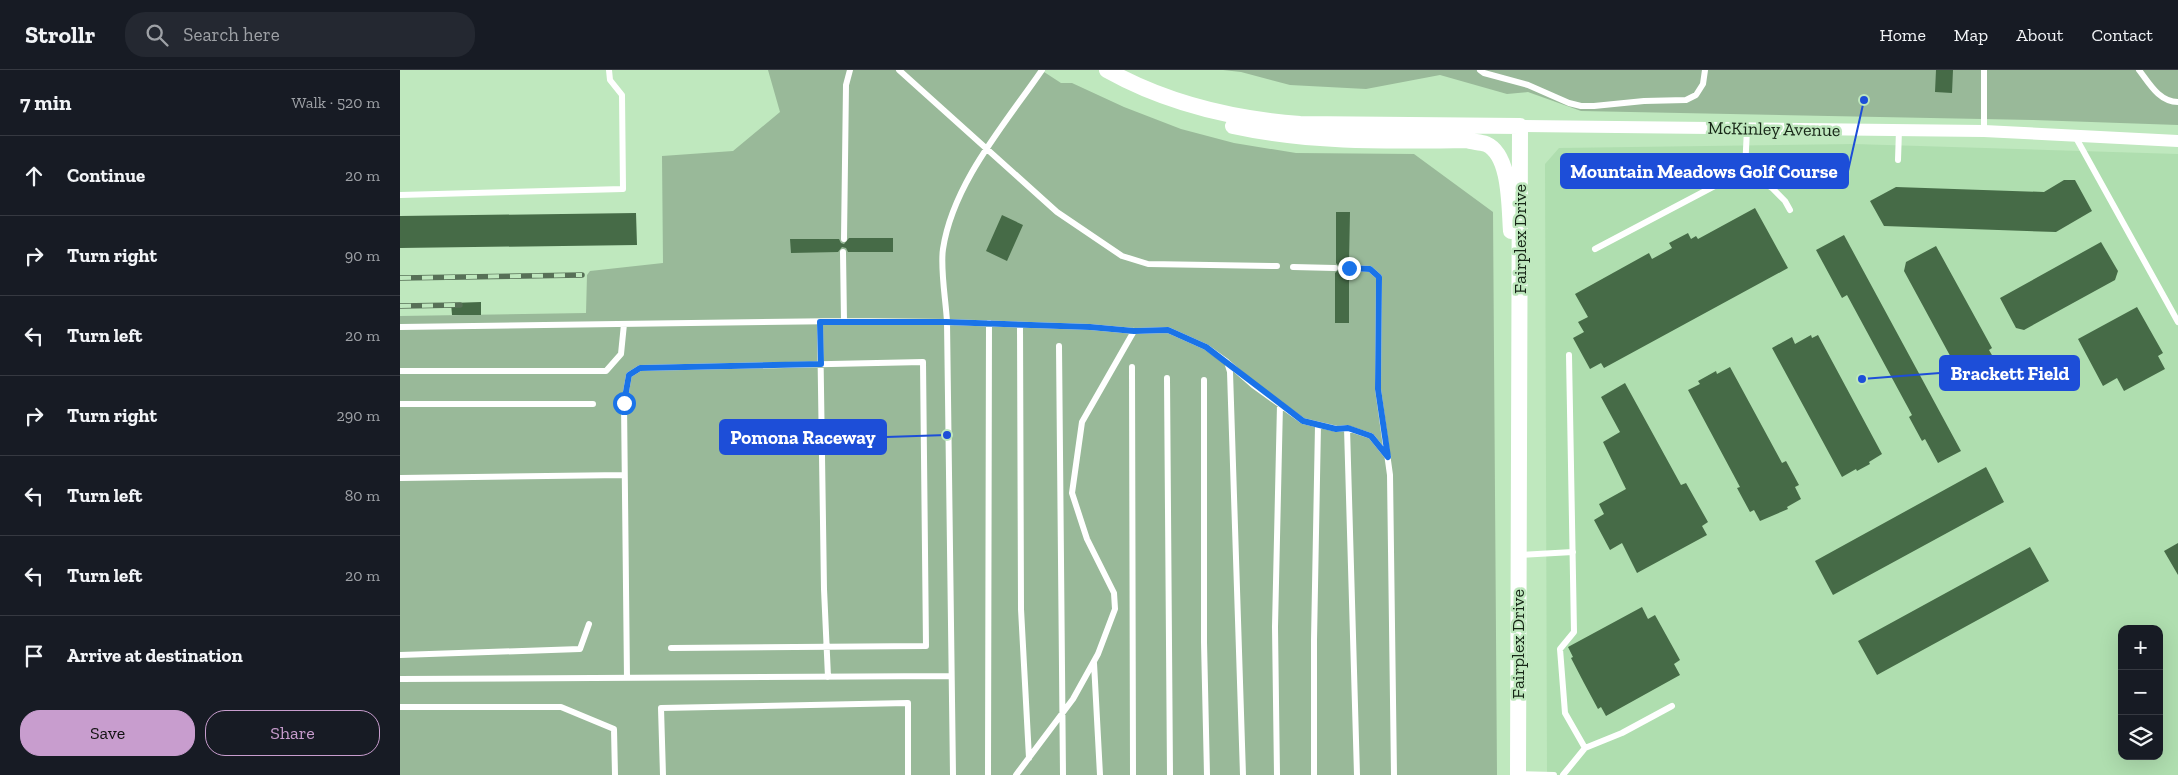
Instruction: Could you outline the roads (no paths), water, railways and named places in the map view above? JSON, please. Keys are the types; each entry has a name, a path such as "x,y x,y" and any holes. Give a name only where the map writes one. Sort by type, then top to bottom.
{"street":[{"path":"1112,72 1164,96 1204,109 1272,122 1300,124 1520,126"},
{"path":"1112,72 1136,94 1216,122 1273,135 1359,141 1466,140 1487,144 1500,157 1506,175 1511,232 1520,282"},
{"name":"McKinley Avenue","path":"1520,126 1747,130 1984,131 2074,134 2178,141"},
{"name":"Fairplex Drive","path":"1518,775 1520,126"}],"lane":[{"path":"400,195 623,189 622,95 610,80 609,70"},
{"path":"844,239 846,86 850,70"},
{"path":"899,70 1057,212 1122,256 1148,264 1277,266"},
{"path":"953,775 946,322 943,251 951,216 964,185 1042,70"},
{"path":"1480,70 1484,73 1528,85 1570,103 1581,106 1594,106 1644,101 1686,100 1696,95 1703,84 1704,70"},
{"path":"1984,70 1984,131"},
{"path":"2139,70 2158,94 2172,102 2178,102"},
{"path":"1745,170 1747,130"},
{"path":"1898,160 1899,130"},
{"path":"2074,134 2178,322"},
{"path":"1772,188 1818,168"},
{"path":"1745,170 1772,188 1785,201 1790,210"},
{"path":"1595,249 1745,170"},
{"path":"843,252 844,321"},
{"path":"1293,266 1336,268"},
{"path":"1349,268 1370,269 1379,277 1378,389 1390,475 1394,775"},
{"path":"400,327 844,321 988,323 1090,327 1134,331 1168,330 1206,347 1303,421 1336,429 1348,428 1371,436 1388,457"},
{"path":"820,322 828,677"},
{"path":"988,323 988,775"},
{"path":"400,371 606,370 621,354 624,324"},
{"path":"1020,324 1022,609 1029,758"},
{"path":"1016,775 1073,699 1094,662 1115,610 1114,593 1088,539 1072,493 1082,422 1134,331"},
{"path":"1059,346 1063,775"},
{"path":"1569,355 1574,632 1560,649 1565,713 1585,748"},
{"path":"626,678 624,403 629,375 640,368 923,362 926,646 671,648"},
{"path":"1227,362 1230,372 1243,775"},
{"path":"1132,367 1132,775"},
{"path":"1167,378 1170,775"},
{"path":"1204,380 1204,642 1207,775"},
{"path":"400,404 593,404"},
{"path":"1277,775 1275,627 1280,404"},
{"path":"1314,775 1314,640 1318,425"},
{"path":"1348,428 1357,775"},
{"path":"400,478 624,475"},
{"path":"1518,555 1573,552"},
{"path":"400,655 580,649 589,624"},
{"path":"1094,662 1100,775"},
{"path":"400,679 951,676"},
{"path":"663,775 661,708 908,703 908,775"},
{"path":"1563,775 1585,748 1622,733 1672,706"},
{"path":"400,707 561,707 614,729 616,775"},
{"path":"1518,775 1554,775"}],"railway":[{"path":"400,278 582,275"},
{"path":"400,306 460,305"}],"place":[{"name":"Mountain Meadows Golf Course","path":"1864,100"},
{"name":"Brackett Field","path":"1862,379"},
{"name":"Pomona Raceway","path":"947,435"}]}
